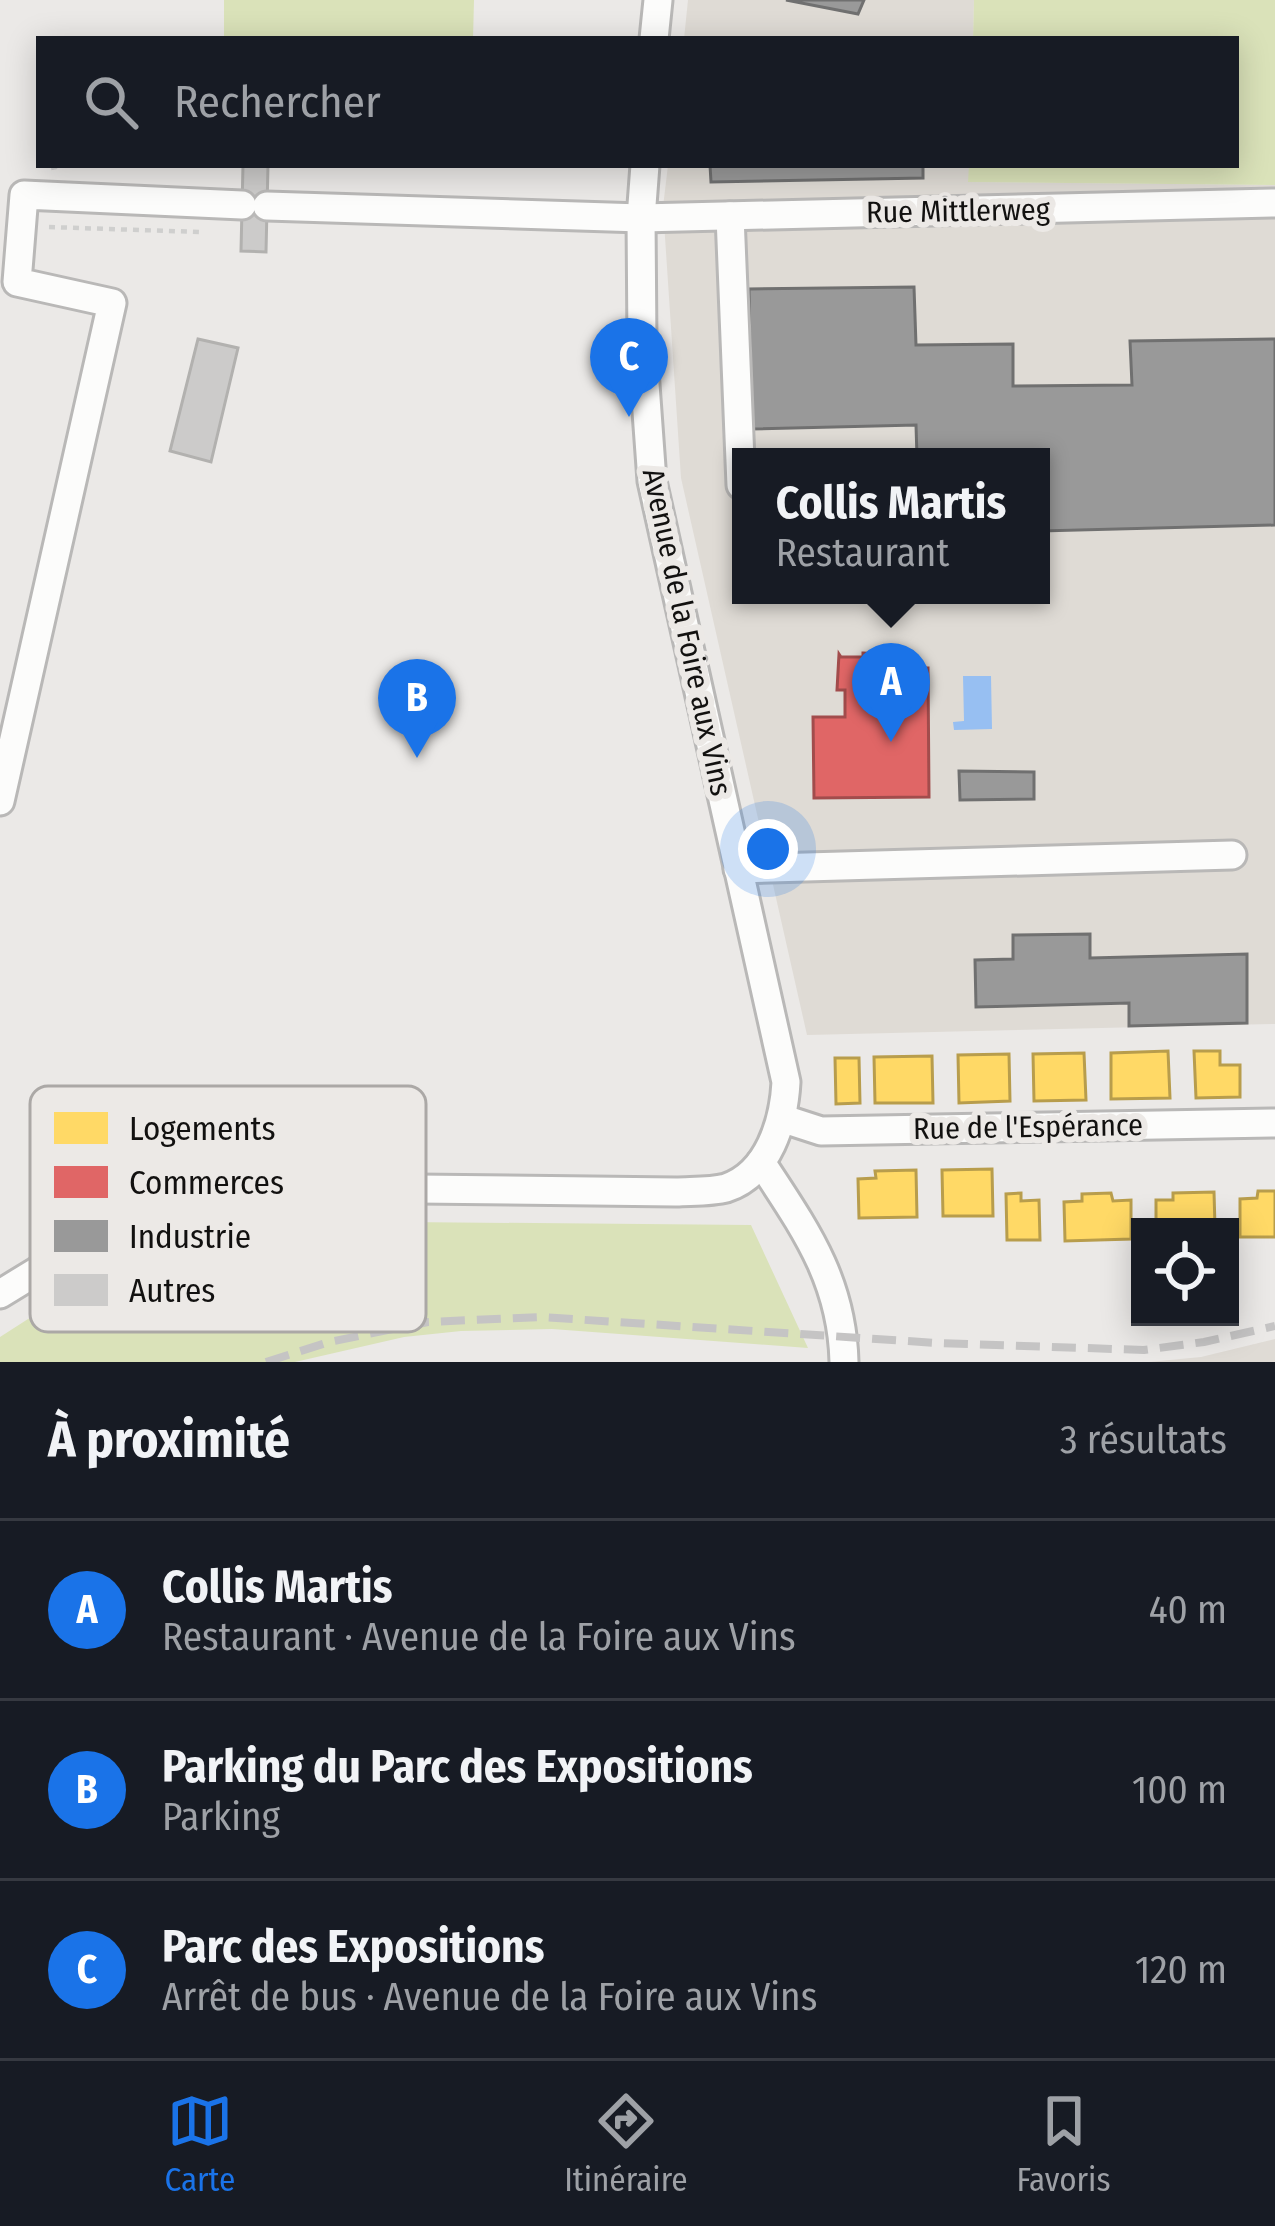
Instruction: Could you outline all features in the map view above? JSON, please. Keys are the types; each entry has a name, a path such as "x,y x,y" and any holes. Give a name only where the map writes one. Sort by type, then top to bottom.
{"street":[{"path":"654,36 658,0"},
{"name":"Avenue de la Foire aux Vins","path":"646,168 641,218 642,343 652,481 786,1082 784,1119"},
{"name":"Rue Mittlerweg","path":"21,226 24,195 641,218 1275,203"},
{"path":"730,216 739,448"},
{"path":"0,801 112,303 17,282 21,226"},
{"path":"738,868 1232,855"},
{"path":"426,1189 676,1192 728,1187 761,1162 784,1119"},
{"name":"Rue de l'Espérance","path":"784,1119 821,1131 1275,1123"},
{"path":"761,1162 822,1257 844,1337 844,1362"},
{"path":"0,1294 30,1276"}],"path":[{"path":"21,226 218,232"}],"shaded area":[{"path":"688,0 974,0 973,36 684,36"},
{"path":"668,168 969,168 969,182 1275,185 1275,1024 807,1035 681,478 663,207"},
{"path":"1275,1339 1275,1362 1149,1362 1201,1357"}],"green space":[{"path":"224,0 474,0 473,36 224,36"},
{"path":"974,0 1275,0 1275,185 968,182 969,168 1239,168 1239,36 973,36"},
{"path":"426,1222 751,1225 808,1348 552,1329 404,1337 295,1362 0,1362 0,1337 30,1318 30,1332 426,1332"}],"water":[{"path":"963,676 991,676 992,729 954,730 953,722 964,721"}],"building: Logements":[{"path":"1168,1051 1170,1098 1111,1099 1111,1053"},
{"path":"1194,1051 1220,1051 1220,1065 1240,1065 1240,1097 1196,1098"},
{"path":"1084,1053 1086,1100 1034,1101 1033,1054"},
{"path":"1009,1054 1010,1101 959,1103 958,1055"},
{"path":"932,1056 933,1103 875,1103 874,1057"},
{"path":"835,1058 859,1058 860,1103 836,1104"},
{"path":"992,1169 993,1216 943,1216 942,1170"},
{"path":"916,1170 917,1217 859,1218 858,1179 876,1178 875,1171"},
{"path":"1258,1191 1275,1191 1275,1237 1240,1237 1240,1199 1257,1198"},
{"path":"1214,1192 1215,1218 1156,1218 1156,1200 1173,1200 1173,1193"},
{"path":"1021,1193 1021,1201 1039,1200 1040,1240 1007,1240 1006,1194"},
{"path":"1111,1193 1113,1201 1131,1200 1131,1239 1065,1241 1064,1202 1082,1201 1082,1194"}],"building: Commerces":[{"path":"863,653 878,654 877,668 928,668 929,797 814,798 813,717 845,717 845,690 837,690 839,654 863,657"}],"building: Industrie":[{"path":"786,0 864,0 858,14"},
{"path":"710,168 923,168 923,178 711,182"},
{"path":"914,287 916,345 1013,344 1013,386 1132,385 1130,341 1275,339 1275,525 1050,531 1050,448 917,448 916,425 751,429 749,289"},
{"path":"959,771 1034,772 1034,799 960,800"},
{"path":"1090,934 1090,958 1247,954 1247,1023 1129,1026 1129,1003 976,1007 975,960 1013,959 1013,935"}],"building: Autres":[{"path":"243,168 268,168 266,252 241,251"},
{"path":"198,339 238,348 211,462 170,451"}],"railway":[{"path":"426,1322 541,1317 937,1343 1144,1350 1275,1326"},
{"path":"266,1362 378,1332"}],"place":[{"name":"Parc des Expositions","path":"629,417"},
{"name":"Collis Martis","path":"891,742"},
{"name":"Parking du Parc des Expositions","path":"417,758"}]}
